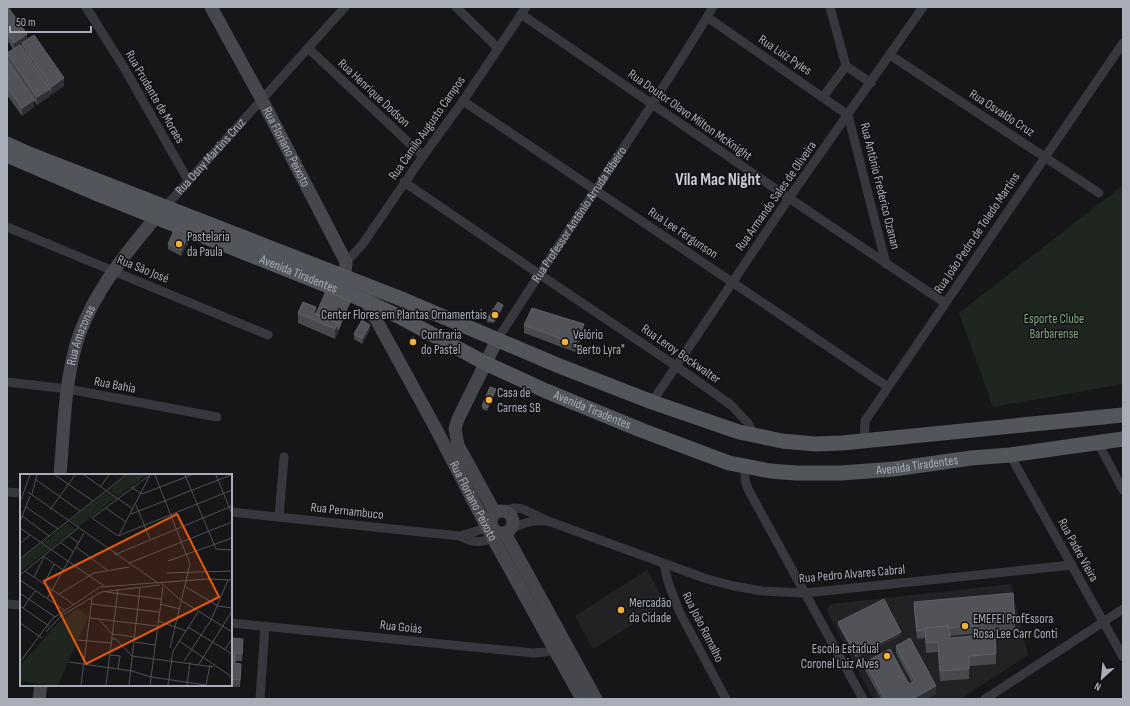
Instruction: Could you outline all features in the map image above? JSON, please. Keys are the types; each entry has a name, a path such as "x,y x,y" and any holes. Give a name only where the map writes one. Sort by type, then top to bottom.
{"main road":[{"name":"Rua Floriano Peixoto","path":"211,7 262,100 346,270"},
{"name":"Avenida Tiradentes","path":"7,144 366,301 402,318 485,363 546,391 641,430 729,462 770,471 796,473 842,473 894,469 971,458 1010,455 1123,439"},
{"name":"Avenida Tiradentes","path":"7,155 161,212 346,270 497,340 557,365 652,402 739,432 782,441 815,444 864,442 1123,415"},
{"name":"Rua Amazonas","path":"60,474 68,389 76,345 94,303 114,271 161,212"},
{"path":"343,292 346,270"},
{"name":"Rua Floriano Peixoto","path":"366,301 435,427 503,533 561,646 582,699"},
{"name":"Rua Professor Antônio Arruda Ribeiro","path":"455,429 458,419 497,340"},
{"path":"435,427 455,429"},
{"name":"Rua Floriano Peixoto","path":"455,429 458,445 493,517"},
{"path":"493,517 506,512 512,517 512,524 503,533"},
{"name":"Rua Floriano Peixoto","path":"561,646 596,699"},
{"path":"39,699 41,686"}],"street":[{"name":"Rua Prudente de Moraes","path":"86,7 123,66 188,180"},
{"name":"Rua Osny Martins Cruz","path":"161,212 188,180 345,7"},
{"path":"456,7 498,48"},
{"name":"Rua Professor Antônio Arruda Ribeiro","path":"497,340 538,274 653,104 713,7"},
{"path":"830,7 846,66 871,83"},
{"name":"Rua Armando Sales de Oliveira","path":"652,402 789,198 923,7"},
{"name":"Rua Camilo Augusto Campos","path":"346,270 404,182 463,101 523,11"},
{"name":"Rua Doutor Olavo Milton McKnight","path":"523,11 653,104 945,303"},
{"name":"Rua Luiz Pyles","path":"707,18 848,115"},
{"name":"Rua João Pedro de Toledo Martins","path":"864,442 865,421 1123,43"},
{"name":"Rua Henrique Dodson","path":"308,48 423,156"},
{"name":"Rua Osvaldo Cruz","path":"890,55 1100,193"},
{"path":"823,97 846,66"},
{"name":"Rua Lee Fergunson","path":"463,101 888,387"},
{"name":"Rua Antônio Frederico Ozanan","path":"848,115 886,264"},
{"name":"Rua Leroy Bockwalter","path":"404,182 676,366 731,405 748,423 754,435"},
{"name":"Rua São José","path":"7,227 268,335"},
{"name":"Rua Bahia","path":"7,382 68,389 217,417"},
{"path":"1098,443 1123,490"},
{"name":"Rua Padre Vieira","path":"1010,455 1123,657"},
{"path":"279,516 284,457"},
{"path":"745,466 745,480 748,489 863,699"},
{"path":"7,492 20,493"},
{"name":"Rua Pedro Alvares Cabral","path":"493,517 515,508 523,509 548,521 707,579 762,591 805,593 1072,565"},
{"name":"Rua Pernambuco","path":"232,512 460,536 480,530 493,517"},
{"name":"Rua Pedro Alvares Cabral","path":"503,533 532,521 548,521"},
{"name":"Rua Pernambuco","path":"460,536 468,541 482,542 503,533"},
{"name":"Rua João Ramalho","path":"664,564 670,589 679,611 726,699"},
{"path":"7,604 20,605"},
{"path":"985,699 1123,609"},
{"name":"Rua Goiás","path":"232,623 533,653 546,652 561,646"},
{"path":"260,699 265,626"}],"shaded area":[{"name":"Mercadão da Cidade","path":"647,570 666,604 593,649 575,616"},
{"path":"1011,584 1028,655 961,699 873,699 828,613 828,608 831,604"}],"green space":[{"name":"Esporte Clube Barbarense","path":"1123,185 1123,384 993,407 959,313"}],"building":[{"path":"7,7 27,34 14,43 7,32"},
{"path":"34,35 64,78 51,87 22,43"},
{"path":"20,45 50,89 37,97 7,53"},
{"path":"7,60 34,100 22,108 7,87"},
{"name":"Pastelaria da Paula","path":"175,228 190,234 181,250 168,244"},
{"path":"326,291 350,301 338,330 338,323 316,314"},
{"path":"303,302 316,307 313,313 338,323 335,329 298,313"},
{"name":"Center Flores em Plantas Ornamentais","path":"498,302 503,305 494,321 487,319"},
{"path":"532,308 584,324 575,344 524,325"},
{"path":"362,320 370,325 362,339 354,334"},
{"path":"414,337 415,342 412,342 411,338"},
{"name":"Casa de Carnes SB","path":"490,387 496,389 487,408 482,406"},
{"path":"1013,593 1015,622 948,628 948,626 925,628 925,630 917,631 914,602"},
{"path":"884,599 901,632 856,655 838,622"},
{"path":"948,626 950,638 995,634 996,654 969,656 969,669 940,671 938,642 926,643 925,628"},
{"path":"232,638 243,639 242,654 235,653 235,663 241,664 240,680 232,679"},
{"path":"910,638 936,686 912,699 885,699 865,662 890,649 909,684 915,681 896,646"}],"place":[{"name":"Pastelaria da Paula","path":"179,244"},
{"name":"Center Flores em Plantas Ornamentais","path":"495,315"},
{"name":"Confraria do Pastel","path":"413,342"},
{"name":"Velório \"Berto Lyra\"","path":"565,342"},
{"name":"Casa de Carnes SB","path":"489,400"},
{"name":"Mercadão da Cidade","path":"621,610"},
{"name":"EMEFEI ProfEssora Rosa Lee Carr Conti","path":"965,626"},
{"name":"Escola Estadual Coronel Luiz Alves","path":"887,656"}],"district":[{"name":"Vila Mac Night","path":"718,180"}]}
